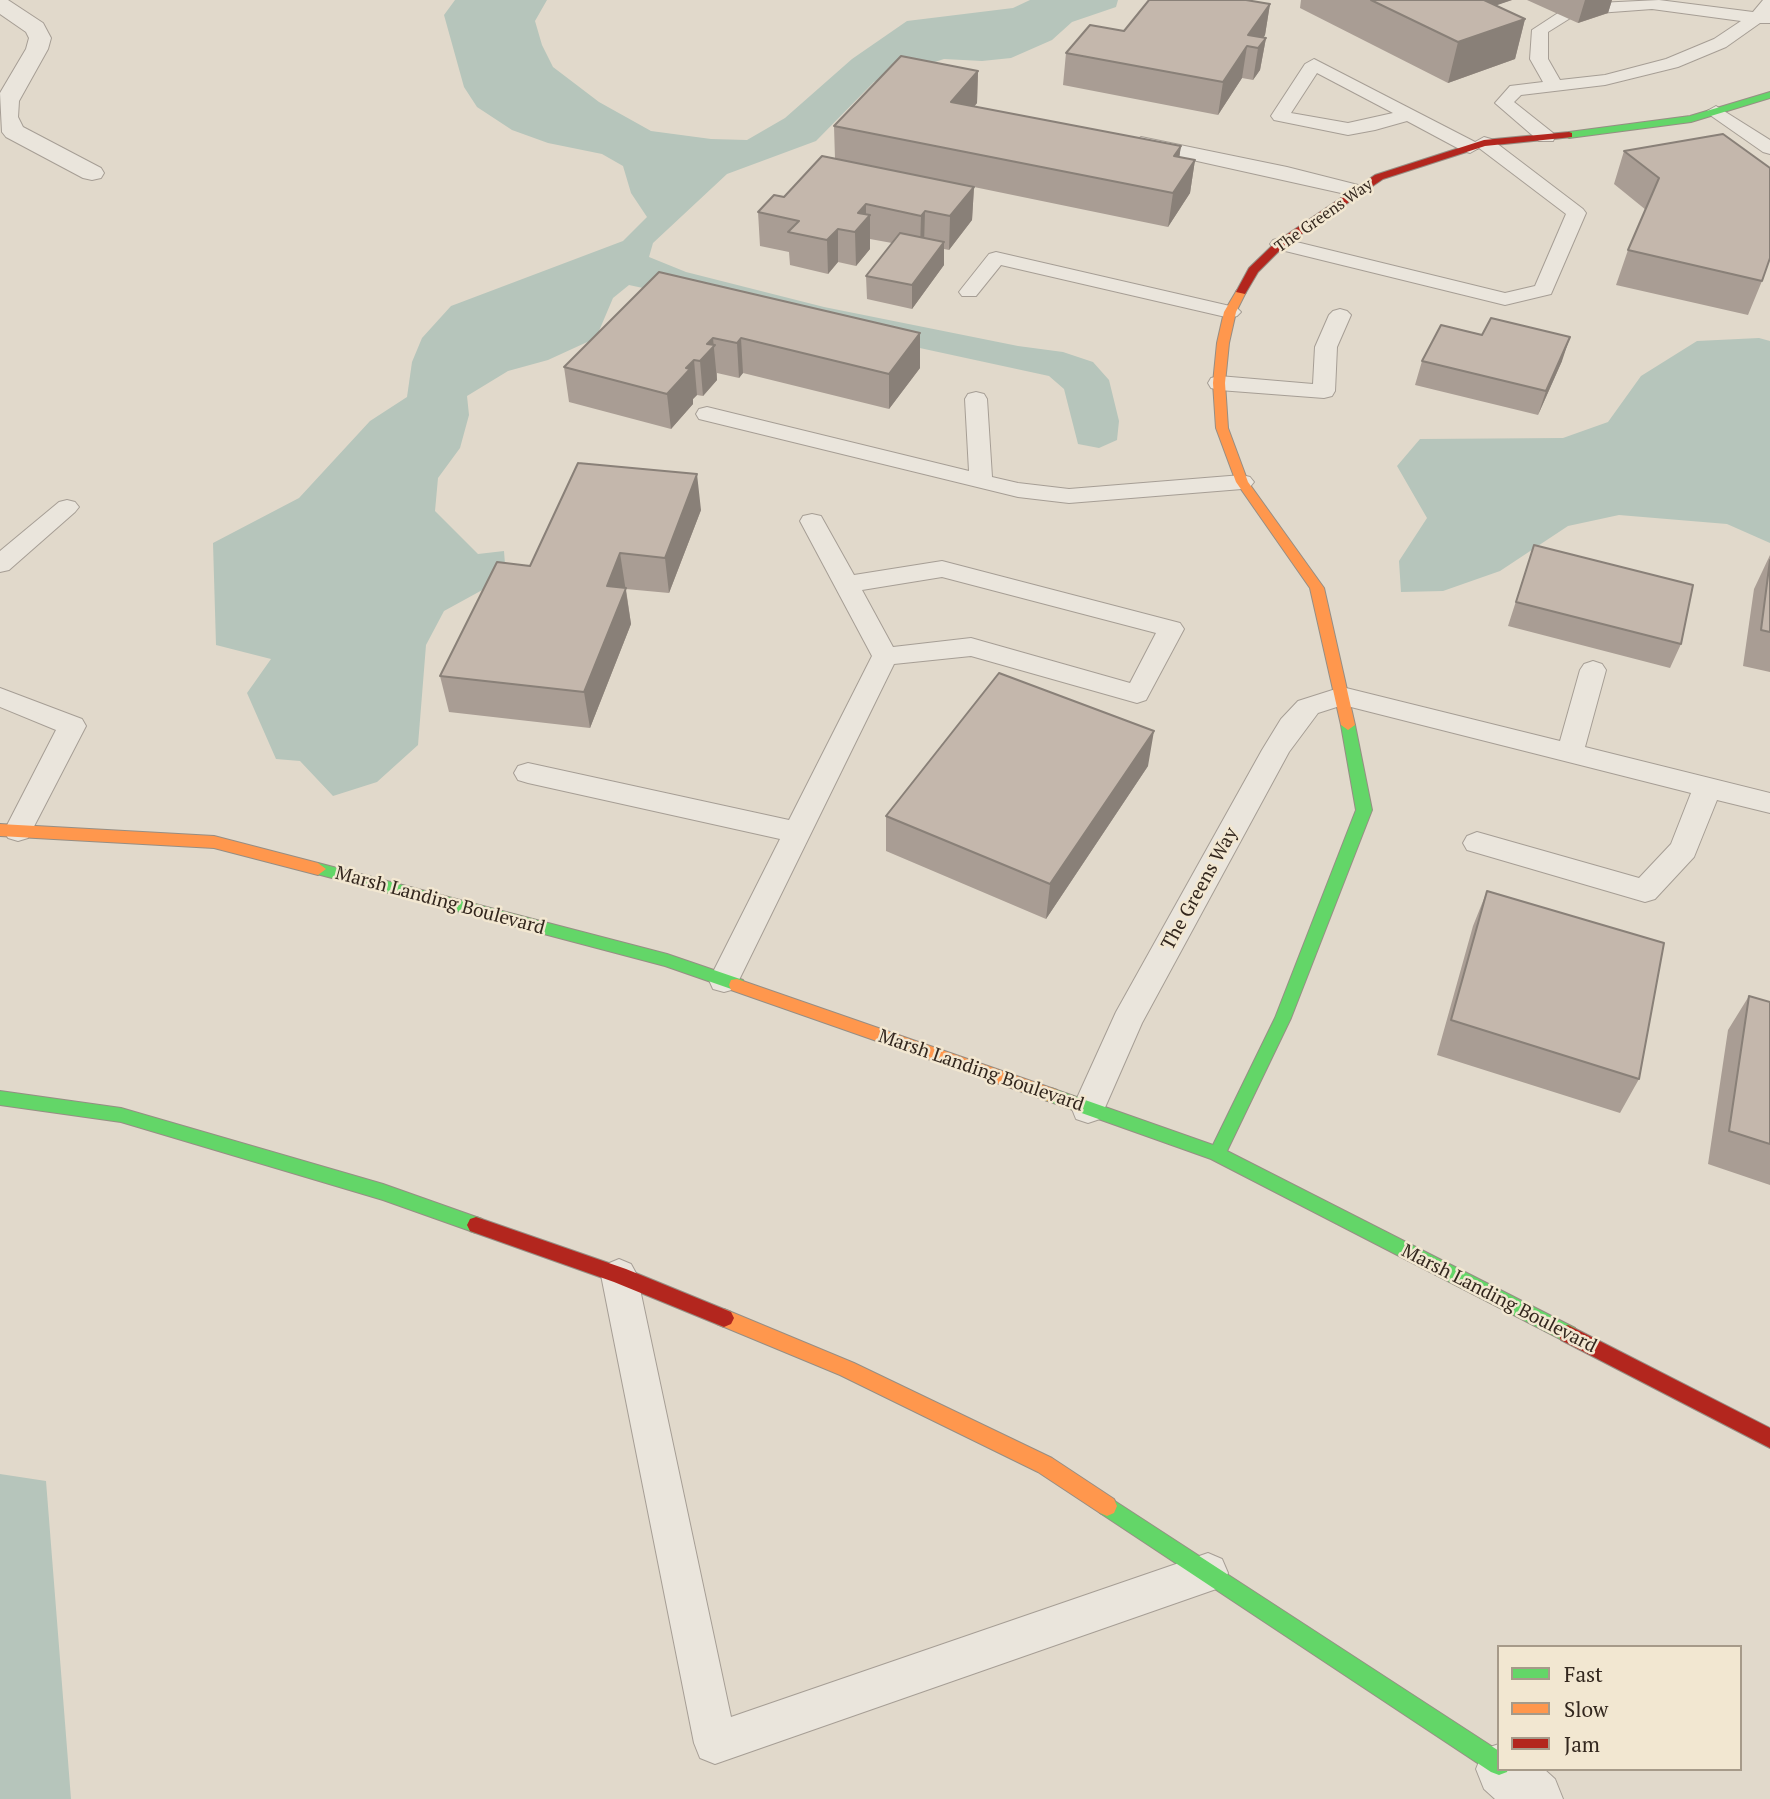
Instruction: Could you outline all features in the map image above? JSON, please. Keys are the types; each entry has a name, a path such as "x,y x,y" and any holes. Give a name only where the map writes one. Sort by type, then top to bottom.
{"street":[{"path":"0,4 35,28 40,38 37,49 7,101 6,117 14,132 92,173"},
{"name":"The Greens Way","path":"1217,1154 1283,1018 1364,810 1317,588 1242,482 1222,428 1219,383 1230,313 1253,270 1280,244 1380,177 1477,145 1679,121 1770,95"},
{"name":"Marsh Landing Boulevard","path":"9,830 214,842 667,960 1217,1154 1770,1438"},
{"path":"0,1097 121,1115 383,1192 619,1275 847,1369 1045,1465 1497,1763"},
{"path":"1506,1771 1535,1799"}],"lane":[{"path":"1546,137 1504,103 1516,90 1605,80 1672,63 1720,43 1764,19 1770,2"},
{"path":"1598,8 1652,4 1764,19"},
{"path":"1554,85 1539,60 1540,30 1564,17"},
{"path":"1280,244 1505,299 1544,290 1576,213 1477,145 1409,114 1314,64 1280,117 1348,128 1376,125 1409,114"},
{"path":"1716,111 1770,148"},
{"path":"1127,141 1287,173 1359,191"},
{"path":"969,292 996,258 1230,313"},
{"path":"1219,383 1324,391 1325,347 1340,315"},
{"path":"976,399 981,481"},
{"path":"706,414 1018,491 1069,496 1242,482"},
{"path":"0,564 67,507"},
{"path":"812,521 885,656"},
{"path":"846,584 942,569 1171,629 1137,694 971,647 885,656"},
{"path":"724,980 885,656"},
{"path":"1570,753 1593,670"},
{"path":"1342,696 1770,803"},
{"name":"The Greens Way","path":"1088,1109 1127,1021 1276,750 1308,707 1342,696"},
{"path":"0,697 72,726 9,830"},
{"path":"528,773 797,832"},
{"path":"1477,843 1645,891 1684,849 1707,788"},
{"path":"619,1275 715,1743 1208,1573"}],"shaded area":[{"path":"455,0 547,0 535,21 542,45 553,67 599,102 651,131 711,139 747,140 785,118 852,59 907,21 1013,8 1030,0 1118,0 1116,7 1072,22 1052,40 1011,58 982,61 944,59 874,82 816,141 727,174 653,243 649,257 686,272 824,307 1018,346 1063,352 1093,362 1109,380 1119,421 1117,440 1099,448 1078,444 1064,389 1049,376 629,285 613,298 596,338 548,360 508,371 467,396 469,415 460,448 438,478 435,511 478,554 504,551 506,577 444,611 426,645 418,745 377,782 333,796 300,761 276,759 247,693 271,659 216,645 213,543 299,498 370,421 407,397 412,362 422,338 451,306 623,241 647,217 631,193 623,166 602,154 548,143 512,130 477,107 464,87 444,15"},
{"path":"1759,338 1770,341 1770,543 1727,524 1619,515 1568,526 1500,571 1443,591 1401,592 1399,561 1427,518 1397,466 1420,439 1563,438 1608,422 1641,376 1697,341"},
{"path":"0,1474 46,1481 71,1799 0,1799"}],"building":[{"path":"1149,0 1246,0 1270,4 1248,35 1266,38 1258,48 1247,46 1223,82 1066,53 1090,25 1124,31"},
{"path":"1371,0 1484,0 1525,19 1458,42"},
{"path":"901,56 978,71 951,102 1181,146 1174,156 1195,160 1173,193 834,126"},
{"path":"1723,134 1770,168 1770,258 1762,281 1628,250 1659,178 1624,151"},
{"path":"822,156 974,187 950,216 925,211 921,216 866,204 858,213 870,215 855,232 838,229 827,240 788,232 799,221 758,212 774,195 784,197"},
{"path":"900,233 944,242 912,285 866,276"},
{"path":"659,272 920,333 889,374 741,338 737,343 713,338 707,344 715,345 700,361 694,360 686,368 690,369 667,394 564,367"},
{"path":"1491,318 1570,337 1546,391 1422,361 1441,325 1482,335"},
{"path":"578,463 697,474 665,558 620,553 607,586 626,588 584,692 440,676 497,562 530,566"},
{"path":"1534,545 1693,585 1681,644 1516,602"},
{"path":"1770,560 1770,632 1761,630"},
{"path":"999,673 1154,731 1050,884 886,816"},
{"path":"1487,891 1664,943 1639,1079 1451,1020"},
{"path":"1749,996 1770,1002 1770,1144 1729,1131"}],"traffic: fast":[{"path":"1569,135 1691,119 1770,95"},
{"path":"1217,1154 1283,1018 1364,810 1348,725"},
{"path":"318,869 667,960 737,985"},
{"path":"1051,1095 1217,1154 1568,1334"},
{"path":"0,1098 121,1115 383,1192 476,1225"},
{"path":"1107,1506 1497,1763"}],"traffic: slow":[{"path":"1241,292 1230,312 1223,343 1219,383 1222,428 1242,482 1317,588 1348,725"},
{"path":"0,830 214,842 318,869"},
{"path":"737,985 1051,1095"},
{"path":"724,1318 847,1369 1045,1465 1107,1506"}],"traffic: jam":[{"path":"1241,292 1253,270 1280,244 1379,177 1484,143 1569,135"},
{"path":"476,1225 619,1275 724,1318"},
{"path":"1568,1334 1770,1438"}]}
